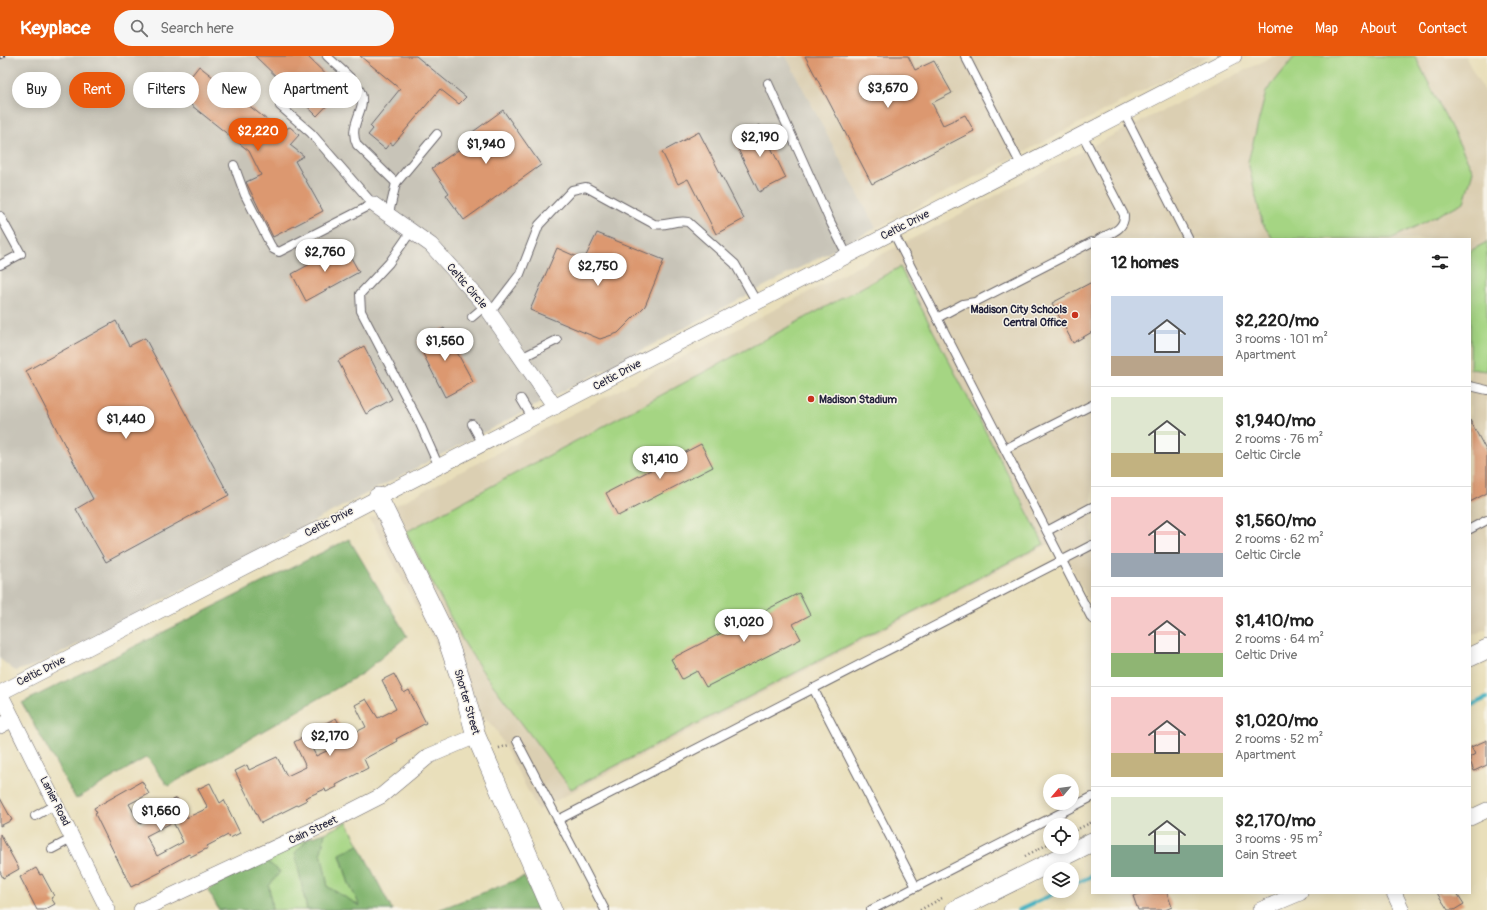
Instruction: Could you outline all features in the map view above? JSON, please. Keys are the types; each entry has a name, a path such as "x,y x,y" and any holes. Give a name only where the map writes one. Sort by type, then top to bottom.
{"street":[{"name":"Celtic Drive","path":"0,693 378,497 533,419 756,301 1234,56"},
{"name":"Celtic Circle","path":"373,204 389,213 431,244 488,310 555,407"},
{"name":"Shorter Street","path":"378,497 446,636 462,683 476,736 552,910"},
{"path":"1471,657 1487,649"},
{"name":"Lanier Road","path":"0,693 6,722 56,804 108,910"},
{"name":"Cain Street","path":"141,910 332,821 381,796 429,756 476,736"},
{"path":"1471,818 1487,810"},
{"path":"955,910 1091,842"},
{"path":"1260,910 1298,894"},
{"path":"1394,894 1402,910"}],"lane":[{"path":"327,56 357,85 362,95 354,129 354,138 357,145 396,183"},
{"path":"966,56 1021,166"},
{"path":"768,83 829,219 847,255"},
{"path":"234,165 245,195 270,244 273,249 279,252 373,204 311,133 282,108"},
{"path":"1124,113 1187,238"},
{"path":"389,213 396,183 437,134"},
{"path":"1082,134 1124,215 1124,222 1121,227 1101,238"},
{"path":"472,317 488,310 520,274 539,225 572,190 586,187 654,224 661,226 681,220 688,222 735,264 756,301"},
{"path":"0,216 21,254 0,265"},
{"path":"412,230 389,263 360,294 360,303 361,311 420,424 438,467"},
{"path":"893,232 1091,617"},
{"path":"938,318 963,304 975,302 1091,243"},
{"path":"521,358 556,340"},
{"path":"1471,386 1487,390"},
{"path":"521,399 533,419"},
{"path":"1005,449 1091,406"},
{"path":"472,424 483,444"},
{"path":"1046,531 1091,508"},
{"path":"1471,528 1487,520"},
{"path":"558,820 1061,559 1091,545"},
{"path":"813,688 916,887"},
{"path":"516,741 605,910"},
{"path":"871,910 1091,798"},
{"path":"35,816 56,804"},
{"path":"52,849 73,838"}],"path":[{"path":"1079,828 1091,822"}],"shaded area":[{"path":"0,56 786,56 876,228 40,664 15,671 0,659"},
{"path":"786,56 1210,56 876,228"},
{"path":"1274,56 1465,56 1487,97 1487,629 1471,636 1471,238 1091,238 1091,605 1057,540 538,810 496,730 459,689 376,529 369,519 1115,134"}],"green space":[{"path":"1295,56 1415,56 1473,171 1464,202 1393,238 1272,238 1262,223 1248,162 1266,92"},
{"path":"1487,242 1487,371 1471,369 1471,250"},
{"name":"Madison Stadium","path":"900,267 1044,544 571,789 481,669 463,641 406,532"},
{"path":"349,539 407,636 363,673 168,786 147,757 76,799 22,703"},
{"path":"347,822 359,845 340,855 349,884 361,907 328,887 321,852 325,833"},
{"path":"325,833 321,852 328,887 360,906 349,884 340,854 359,845 392,910 307,910 295,853 309,838"},
{"path":"309,838 302,887 307,910 272,910 269,886 256,861"},
{"path":"256,861 268,862 280,872 269,886 272,910 219,910 208,890"},
{"path":"524,877 540,910 438,910"}],"building":[{"path":"255,56 307,56 323,72 272,72"},
{"path":"360,56 416,56 466,97 459,104 440,89 393,145 390,143 385,149 368,135 373,129 370,126 400,89"},
{"path":"805,56 908,56 915,70 934,61 952,93 932,103 943,125 965,115 974,131 872,184"},
{"path":"199,66 207,72 207,108 252,108 281,131 290,127 299,135 290,145 304,156 295,161 323,211 273,237 246,182 261,175 249,151 195,108 199,108 199,72 194,72"},
{"path":"309,108 325,108 317,116"},
{"path":"503,110 541,165 464,220 446,195 449,193 432,168 467,144 463,139"},
{"path":"760,125 786,178 759,192 733,139"},
{"path":"699,132 744,219 716,234 688,179 678,184 662,152"},
{"path":"597,233 664,260 645,306 618,333 600,339 530,310 557,248 584,260"},
{"path":"344,245 359,272 306,301 292,274"},
{"name":"Madison City Schools Central Office","path":"1091,283 1091,333 1073,343 1052,303"},
{"path":"116,321 129,346 145,338 229,495 106,562 76,509 93,499 26,371"},
{"path":"444,328 473,382 445,397 417,342"},
{"path":"364,346 392,399 366,414 338,361"},
{"path":"1471,422 1487,452 1487,493 1471,501"},
{"path":"701,444 713,467 618,516 606,493"},
{"path":"799,593 810,615 793,624 801,639 706,687 697,671 682,679 671,659"},
{"path":"394,674 404,693 409,690 426,723 396,739 397,741 364,759 368,768 336,785 337,787 326,792 325,789 305,798 307,800 261,823 235,771 247,765 249,770 277,757 287,776 306,767 294,742 306,736 316,756 335,747 324,724 336,718 346,737 366,727 355,705 366,699 378,718 396,709 382,680"},
{"path":"1487,740 1487,765 1474,771 1471,764 1471,756 1475,754 1471,747"},
{"path":"142,781 149,794 129,804 140,824 168,809 165,804 177,798 186,818 208,808 198,789 210,783 220,803 224,800 240,833 230,838 228,835 207,846 208,848 190,857 189,854 160,870 161,872 131,887 95,814 97,813 94,808","holes":["173,822 183,842 157,856 146,836"]},
{"path":"0,798 12,820 0,826"},
{"path":"0,834 19,869 3,878 0,872"},
{"path":"36,868 40,875 42,874 54,896 51,898 55,904 44,910 37,910 20,877"},
{"path":"1139,894 1167,894 1172,907 1165,910 1138,910 1133,896"},
{"path":"1438,894 1458,894 1464,904 1454,910 1448,910"}],"waterway":[{"path":"1471,706 1487,698"},
{"path":"1079,882 1091,876"},
{"path":"1019,910 1045,898"}],"place":[{"name":"Madison City Schools Central Office","path":"1075,315"},
{"name":"Madison Stadium","path":"811,399"}]}
